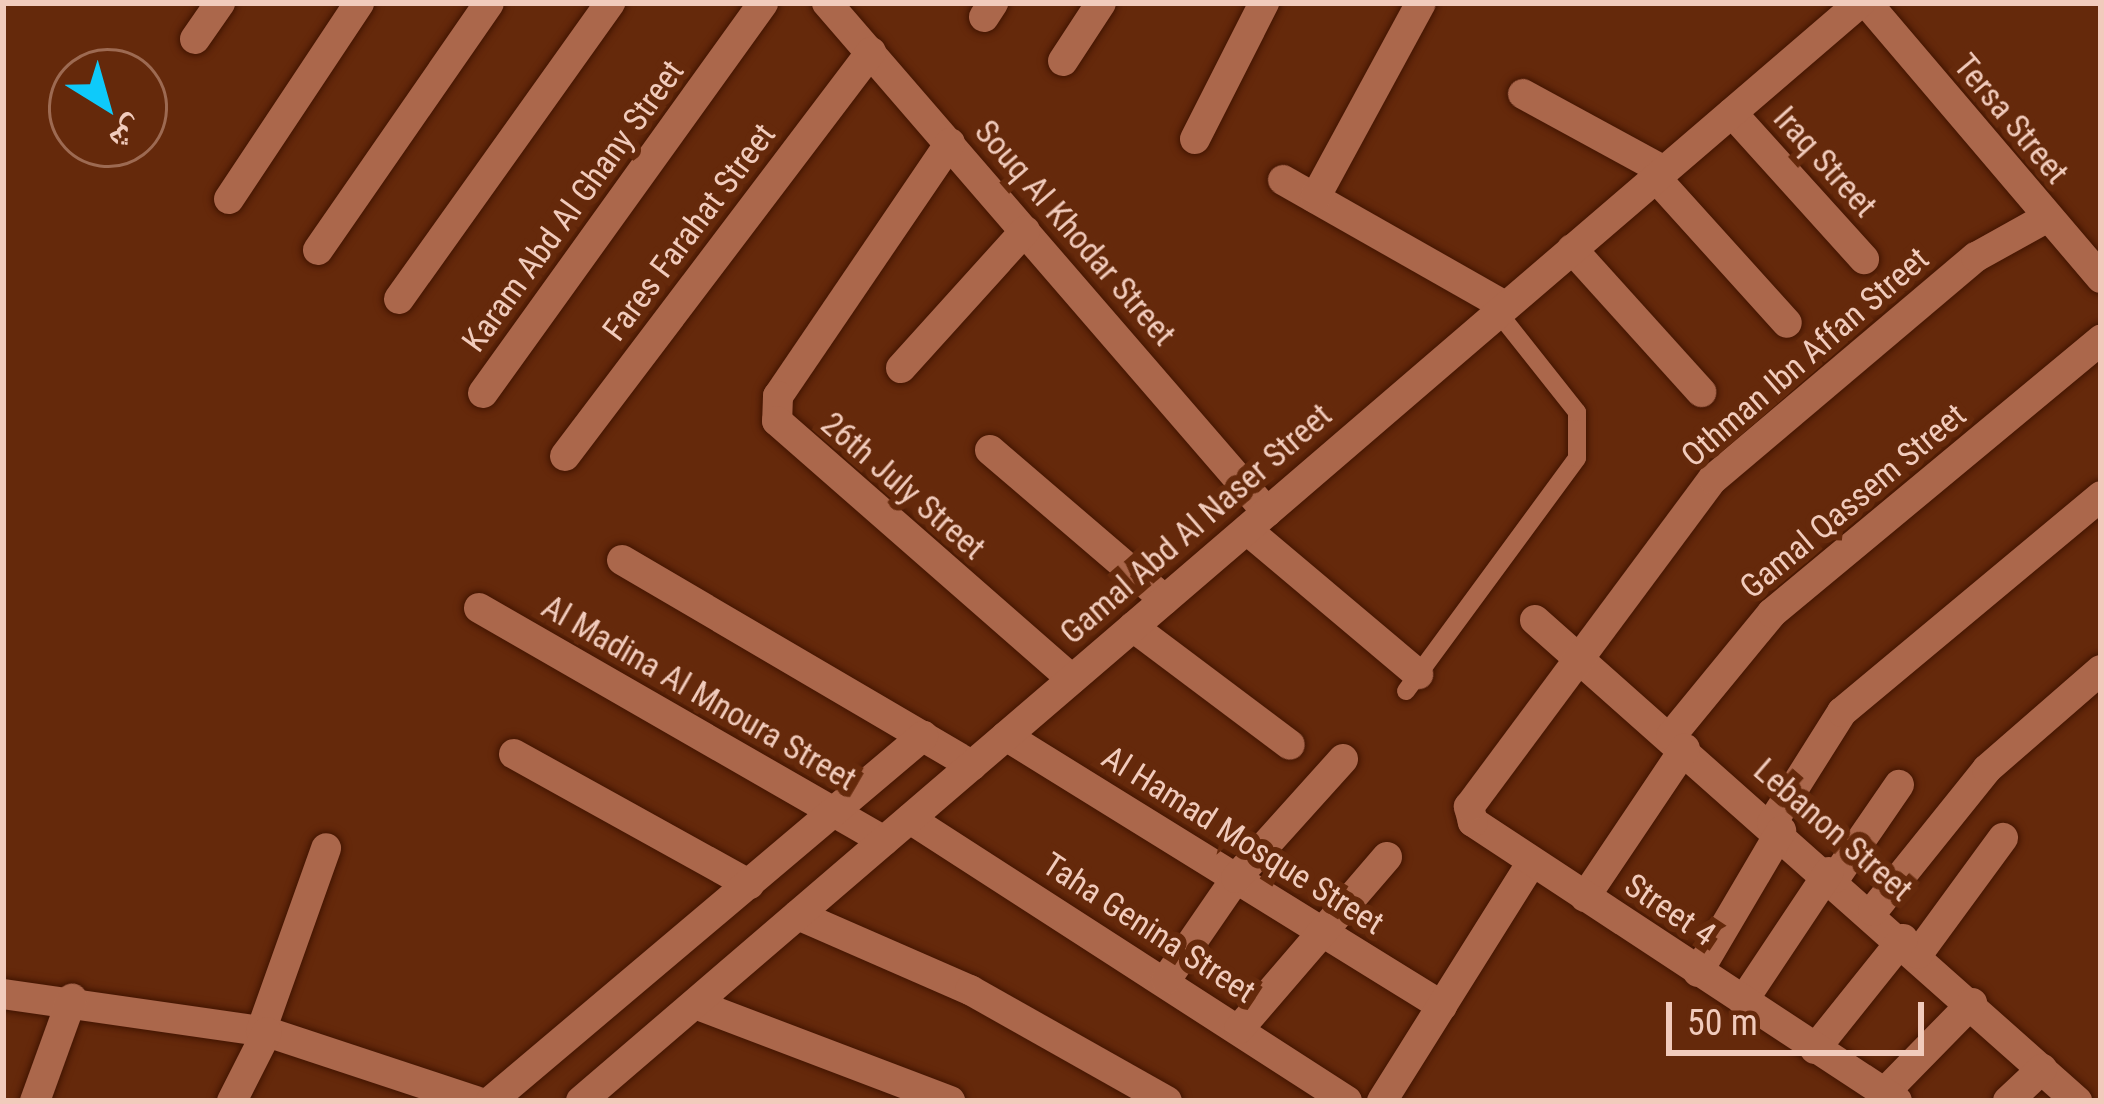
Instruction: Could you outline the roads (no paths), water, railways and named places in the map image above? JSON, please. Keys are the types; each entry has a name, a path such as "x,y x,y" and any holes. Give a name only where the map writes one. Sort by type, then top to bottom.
{"street":[{"path":"195,39 220,3"},
{"path":"229,200 359,3"},
{"path":"318,250 489,3"},
{"path":"399,299 610,3"},
{"name":"Karam Abd Al Ghany Street","path":"483,393 763,3"},
{"name":"Souq Al Khodar Street","path":"826,3 1025,231 1257,520 1412,682"},
{"path":"1064,61 1101,3"},
{"path":"1195,139 1264,3"},
{"path":"1315,198 1421,3"},
{"name":"Gamal Abd Al Naser Street","path":"583,1101 1500,308 1864,3"},
{"name":"Tersa Street","path":"1864,3 2101,278"},
{"name":"Fares Farahat Street","path":"565,456 871,52"},
{"path":"1522,94 1660,174 1787,322"},
{"name":"Iraq Street","path":"1732,112 1864,259"},
{"name":"26th July Street","path":"950,143 778,396 777,422 1072,680"},
{"path":"1283,180 1500,308"},
{"name":"Othman Ibn Affan Street","path":"1468,813 1713,479 1976,257 2047,218"},
{"path":"901,368 1025,231"},
{"path":"1571,248 1701,392"},
{"name":"Gamal Qassem Street","path":"1585,896 1678,742 1772,614 2101,340"},
{"path":"990,450 1165,600"},
{"path":"1698,972 1843,712 2101,496"},
{"path":"622,560 972,765"},
{"name":"Al Madina Al Mnoura Street","path":"478,608 884,841"},
{"name":"Lebanon Street","path":"1535,620 1873,911 2077,1101"},
{"path":"1133,627 1290,745"},
{"path":"1873,911 1987,769 2101,670"},
{"path":"491,1101 923,736"},
{"name":"Al Hamad Mosque Street","path":"1006,736 1442,1006"},
{"path":"514,754 748,884"},
{"path":"1166,980 1236,878 1343,759"},
{"path":"1743,1001 1899,785"},
{"name":"Street 4","path":"1468,813 1532,862 1891,1097"},
{"name":"Taha Genina Street","path":"910,819 1347,1101"},
{"path":"1815,1049 2003,838"},
{"path":"232,1101 264,1031 326,848"},
{"path":"1239,1030 1387,856"},
{"path":"1382,1101 1532,862"},
{"path":"798,915 970,990 1167,1101"},
{"path":"3,994 72,999 264,1031 476,1101"},
{"path":"35,1101 72,999"},
{"path":"1891,1097 1972,1003"},
{"path":"695,1004 950,1101"},
{"path":"2008,1101 2042,1069"}],"lane":[{"path":"1412,682 1577,458 1577,412 1500,308"}]}
